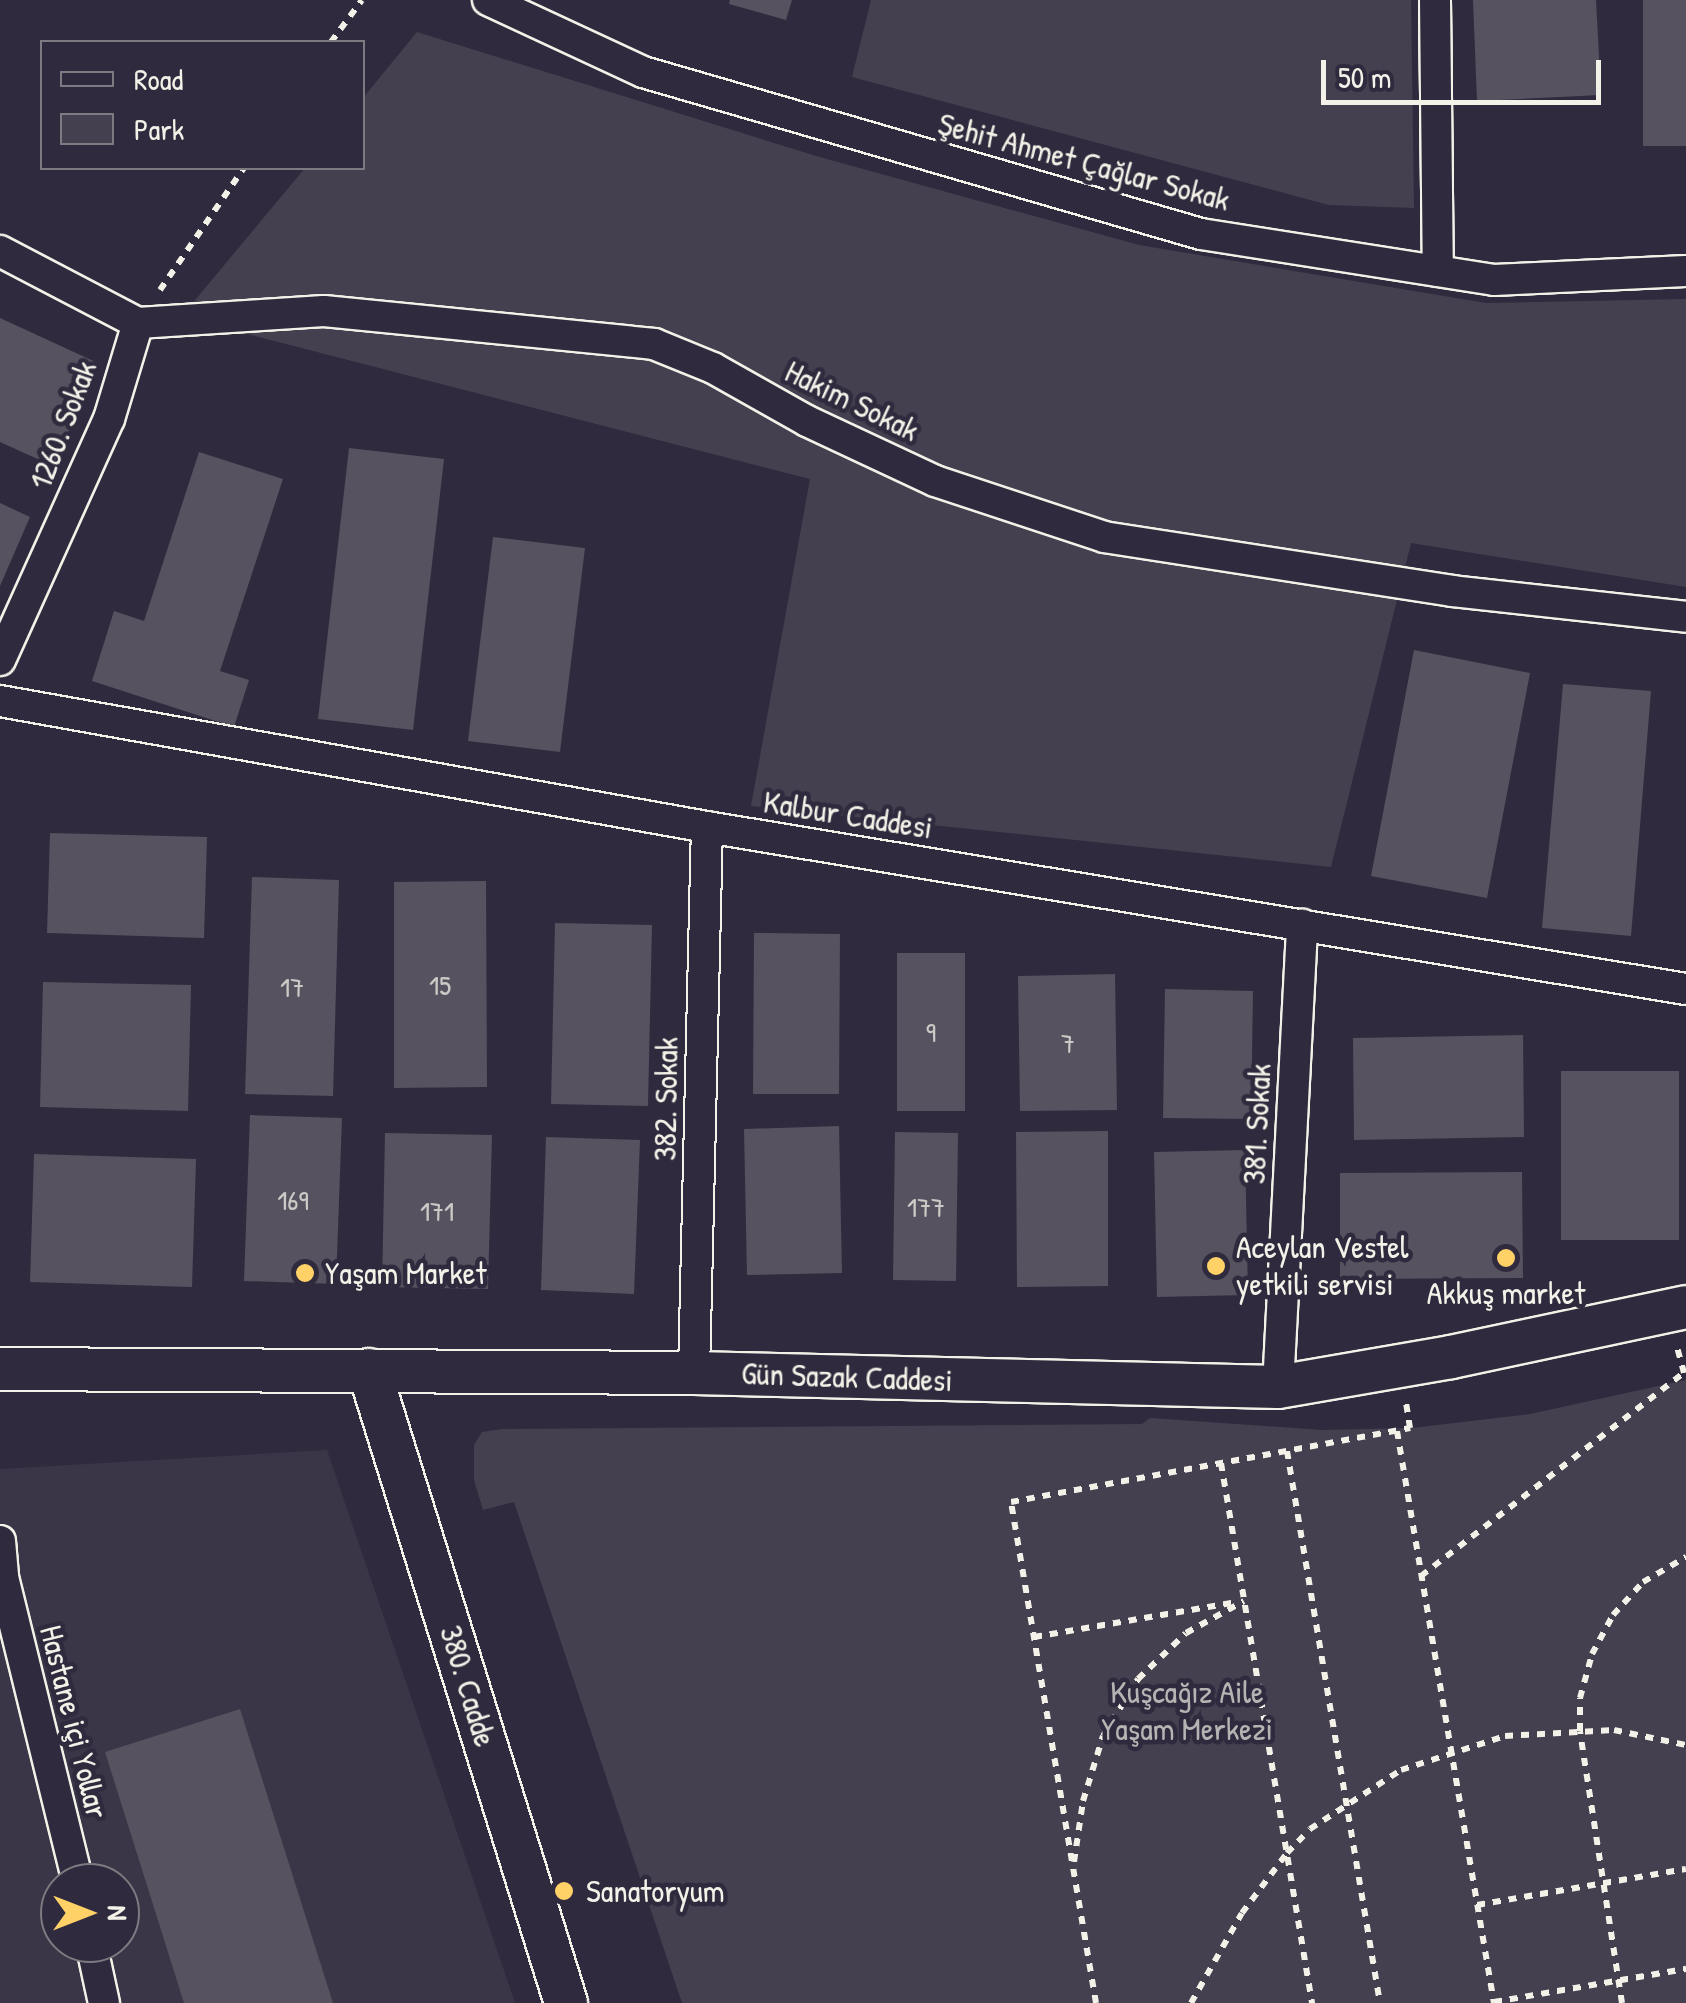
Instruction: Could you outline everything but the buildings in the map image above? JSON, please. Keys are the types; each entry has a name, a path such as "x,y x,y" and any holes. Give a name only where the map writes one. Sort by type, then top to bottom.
{"street":[{"name":"Şehit Ahmet Çağlar Sokak","path":"488,0 643,72 1201,234 1494,280 1686,271"},
{"path":"1435,0 1438,271"},
{"path":"0,251 138,323"},
{"name":"Hakim Sokak","path":"138,323 324,311 654,344 713,368 808,421 935,481 1104,537 1452,592 1686,617"},
{"name":"1260. Sokak","path":"0,660 109,420 138,323"},
{"name":"Kalbur Caddesi","path":"0,701 707,827 1686,989"},
{"name":"382. Sokak","path":"694,1372 707,827"},
{"name":"381. Sokak","path":"1278,1387 1302,926"},
{"name":"Gün Sazak Caddesi","path":"0,1369 694,1372 1278,1387 1677,1310"},
{"name":"380. Cadde","path":"369,1370 566,2003"},
{"name":"Hastane içi Yollar","path":"0,1541 2,1577 73,1863"},
{"path":"95,1963 104,2003"}],"path":[{"path":"332,40 362,0"},
{"path":"138,323 243,170"},
{"path":"1421,1576 1684,1372 1677,1310"},
{"path":"1096,2003 1011,1502 1410,1428 1399,1366"},
{"path":"1397,1430 1494,2003 1686,1969"},
{"path":"1287,1451 1380,2003"},
{"path":"1220,1463 1312,2003"},
{"path":"1622,2003 1601,1884 1580,1731 1580,1698 1592,1654 1612,1614 1643,1582 1686,1557"},
{"path":"1034,1637 1244,1601"},
{"path":"1074,1867 1084,1800 1103,1736 1138,1679 1186,1633 1244,1601"},
{"path":"1191,2003 1242,1913 1287,1853 1310,1829 1401,1770 1505,1736 1614,1730 1686,1745"},
{"path":"1477,1905 1686,1870"}],"shaded area":[{"path":"327,1450 515,2003 0,2003 0,1469"}],"green space":[{"path":"871,0 1411,0 1414,208 1329,205 852,77"},
{"path":"417,32 816,156 1139,245 1486,303 1686,299 1686,587 1411,543 1331,867 751,806 810,479 181,317 303,170 365,170 365,96"},
{"name":"Kuşcağız Aile Yaşam Merkezi","path":"1686,1380 1686,2003 682,2003 514,1502 483,1510 474,1480 474,1445 482,1432 503,1429 1142,1424 1150,1418 1322,1430 1412,1428 1530,1414"}],"place":[{"name":"Akkuş market","path":"1506,1258"},
{"name":"Aceylan Vestel yetkili servisi","path":"1216,1266"},
{"name":"Yaşam Market","path":"305,1273"},
{"name":"Sanatoryum","path":"564,1891"}]}
